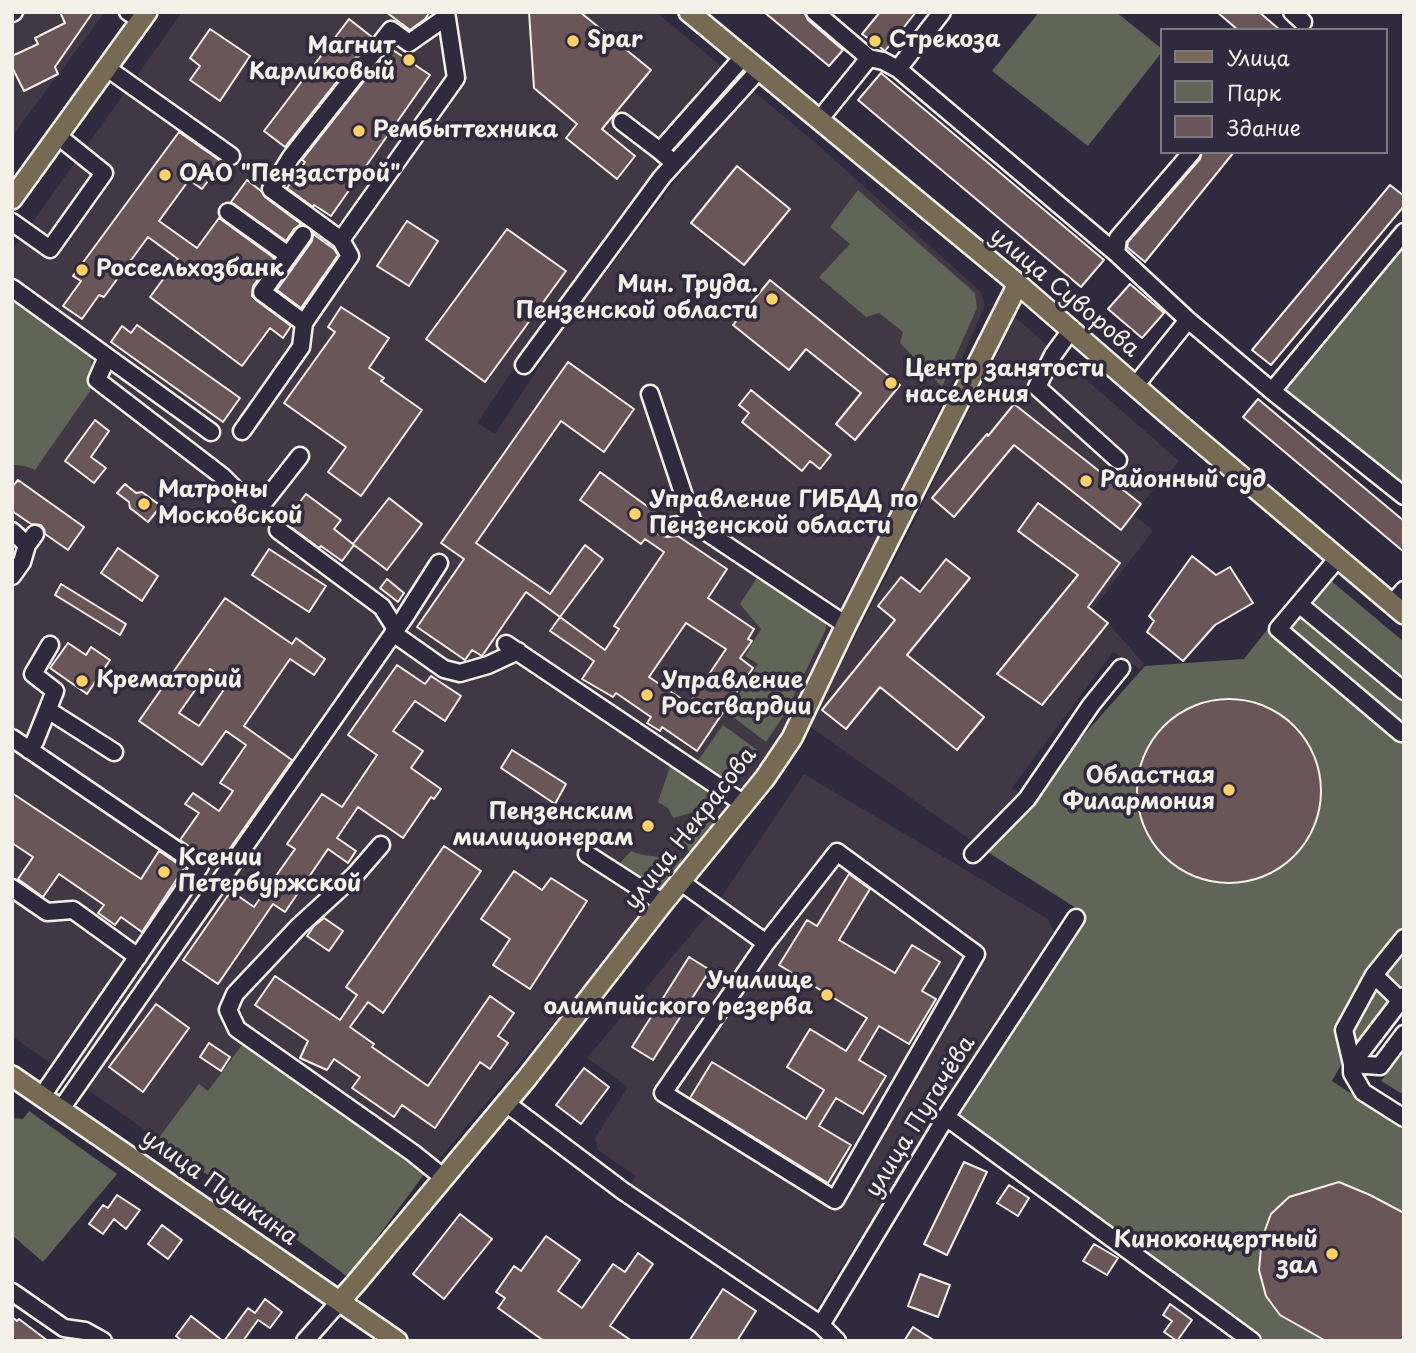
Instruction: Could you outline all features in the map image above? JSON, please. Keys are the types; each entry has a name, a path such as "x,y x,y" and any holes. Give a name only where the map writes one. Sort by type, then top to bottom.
{"main road":[{"name":"улица Суворова","path":"696,14 743,57 1018,284 1338,558 1400,603"},
{"path":"12,199 107,68 139,15"},
{"name":"улица Некрасова","path":"340,1301 506,1103 765,778 792,738 1018,284"},
{"name":"улица Пушкина","path":"12,1076 397,1341"}],"street":[{"path":"815,12 869,58 883,61 898,69 1116,253 1188,320 1272,391 1404,496"},
{"path":"898,69 942,12"},
{"path":"242,430 302,347 304,323 350,257 341,240 271,189 291,157 391,30 409,43 446,15 456,78 341,240"},
{"path":"660,151 743,57"},
{"path":"819,120 869,58"},
{"path":"107,68 231,156"},
{"path":"524,365 674,163 759,70"},
{"path":"622,122 674,163"},
{"path":"12,222 50,249 104,173 58,136"},
{"path":"1116,253 1118,238 1190,154"},
{"path":"228,212 288,255"},
{"path":"1272,391 1404,232"},
{"path":"303,235 262,292 304,323"},
{"path":"12,288 211,432"},
{"path":"1135,386 1188,320"},
{"path":"1071,330 1053,355 1037,387 1118,460"},
{"path":"107,356 97,380 222,476 257,511 300,456"},
{"path":"650,394 693,523 846,625"},
{"path":"666,527 693,523"},
{"path":"278,530 382,607 395,631 444,670 460,673 488,665 512,648 744,804"},
{"path":"12,531 31,540 22,562 12,576"},
{"path":"1338,558 1278,629 1404,733"},
{"path":"61,1109 395,631 439,562"},
{"path":"1299,604 1404,691"},
{"path":"29,750 55,691 33,674 50,645"},
{"path":"973,854 1027,799 1091,705 1121,668"},
{"path":"48,710 114,752"},
{"path":"12,738 200,866 42,1096"},
{"path":"381,845 355,875 299,926 235,994 228,1010 237,1029 444,1178"},
{"path":"837,852 976,954 835,1200 663,1093 766,943 837,852"},
{"path":"587,854 663,903"},
{"path":"681,882 766,943"},
{"path":"12,888 47,912 73,910 138,957"},
{"name":"улица Пугачёва","path":"821,1325 946,1116 1076,918"},
{"path":"1404,938 1374,975 1344,1030 1352,1068 1363,1092 1404,1118"},
{"path":"1352,1068 1402,1000 1374,975"},
{"path":"1352,1068 1380,1066 1404,1034"},
{"path":"506,1103 623,1191 821,1325 837,1341"},
{"path":"946,1116 1252,1341"},
{"path":"12,1292 64,1328 85,1331 103,1341"},
{"name":"улица Некрасова","path":"305,1341 340,1301"}],"shaded area":[{"path":"12,12 105,12 12,136"},
{"path":"182,12 656,12 737,79 661,167 519,361 477,423 495,434 571,318 702,146 752,90 818,145 981,292 985,305 900,493 838,611 790,717 731,812 422,1177 348,1277 12,1036 12,465 34,470 12,294 12,251"},
{"path":"1015,317 1179,461 1133,514 1153,531 1092,610 1108,623 1144,664 1140,669 1113,652 1012,788 1027,799 989,853 809,726"},
{"name":"Училище олимпийского резерва","path":"804,774 1048,919 1054,932 813,1312 628,1187 636,1176 598,1150 595,1138 628,1087 587,1058 715,906"}],"green space":[{"path":"1039,12 1116,12 1160,47 1160,55 1088,146 992,71"},
{"path":"858,190 975,293 977,308 942,387 900,343 903,332 879,313 866,317 819,277 850,244 830,227"},
{"path":"1404,239 1404,491 1281,391"},
{"path":"12,294 92,351 90,391 35,470 12,465"},
{"path":"1316,568 1404,642 1404,982 1342,1063 1332,1081 1404,1128 1404,1341 1256,1341 956,1118 1084,913 989,853 1027,799 1145,666 1244,659"},
{"path":"758,576 826,621 826,629 786,712 766,742 728,713 758,664 745,656 761,629 740,604"},
{"path":"723,725 757,750 732,786 697,762"},
{"path":"671,764 733,801 673,818 668,808 658,802"},
{"path":"731,812 694,855 672,838 676,828"},
{"path":"631,851 657,857 672,852 687,864 663,892 620,863"},
{"path":"242,1045 430,1170 348,1277 158,1139 199,1084 208,1091"},
{"path":"1404,1052 1404,1095 1381,1081"},
{"path":"29,1111 117,1174 43,1262 12,1235 12,1118 23,1119"}],"building":[{"path":"60,12 93,12 55,67 58,74 24,91 12,67 12,56 38,44 35,38 65,23"},
{"path":"386,12 430,12 410,30"},
{"name":"Spar","path":"529,12 580,12 651,70 602,129 635,156 617,179 566,138 577,124 534,88"},
{"path":"764,12 804,12 808,20 843,50 829,66"},
{"path":"880,12 916,12 885,51 862,34"},
{"path":"1217,12 1259,12 1278,28 1236,28"},
{"path":"349,19 372,37 285,147 264,131"},
{"path":"210,29 250,56 220,101 190,80 200,66 190,58"},
{"name":"Рембыттехника","path":"390,48 430,75 331,216 287,188 305,162 302,160"},
{"path":"881,73 1104,260 1081,287 858,100"},
{"path":"179,132 222,162 202,189 189,180 159,221 197,248 219,218 274,258 253,286 252,296 291,326 283,338 270,328 242,366 150,297 178,259 148,237 104,297 99,295 82,319 63,306 81,281 73,276"},
{"path":"1201,154 1232,154 1145,262 1127,247 1128,242 1200,159"},
{"path":"737,166 790,209 744,265 691,223"},
{"path":"247,180 301,224 286,241 231,202"},
{"path":"1390,185 1404,196 1404,206 1271,365 1252,350"},
{"path":"407,221 438,241 409,286 377,266"},
{"path":"507,229 566,271 485,382 426,339"},
{"path":"313,234 338,255 301,308 277,290 312,241"},
{"path":"770,280 900,385 855,440 836,424 861,393 806,349 789,370 733,325"},
{"path":"1130,284 1164,313 1142,338 1108,309"},
{"path":"341,307 389,338 369,368 384,378 381,381 422,410 361,496 328,472 346,447 284,403 335,332 328,327"},
{"path":"137,325 240,398 223,422 111,342 122,326 131,333"},
{"path":"568,362 634,409 604,452 561,421 476,543 550,594 585,545 603,559 560,617 526,592 482,656 472,650 465,660 417,627 464,559 441,543"},
{"path":"751,390 831,455 820,469 810,461 802,471 742,422 749,413 739,405"},
{"path":"1258,399 1404,521 1404,552 1243,417"},
{"name":"Районный суд","path":"1014,404 1141,504 1121,530 1014,445 954,517 932,498"},
{"path":"95,420 109,431 91,457 106,468 94,483 65,461"},
{"path":"600,472 662,517 656,524 658,534 678,536 727,569 708,598 754,629 748,639 752,641 740,658 753,668 697,751 662,727 660,731 647,723 651,717 616,693 613,697 582,679 594,661 550,631 560,617 605,650 619,629 614,626 664,552 645,539 641,544 580,500","holes":["686,623 726,649 689,704 649,677"]},
{"path":"18,480 84,527 68,550 45,534 41,525 31,524 12,511 12,487"},
{"name":"Матроны Московской","path":"125,484 161,506 148,522 117,493"},
{"path":"306,494 341,520 334,529 353,544 389,498 422,524 387,570 354,545 342,561 284,522"},
{"path":"1038,503 1120,563 1088,607 1108,623 1042,705 997,674 1078,575 1018,531"},
{"path":"118,548 158,576 142,601 101,573"},
{"path":"269,549 326,586 309,612 252,575"},
{"path":"1192,556 1216,575 1230,567 1253,603 1215,625 1183,661 1147,632 1154,621 1149,616"},
{"path":"946,559 970,578 907,655 984,717 957,750 880,687 846,729 822,710 895,620 878,606 901,577 920,592"},
{"path":"387,579 404,593 398,602 380,588"},
{"path":"61,584 126,624 120,635 55,595"},
{"path":"225,598 292,644 296,638 325,659 314,675 290,659 244,726 292,760 219,864 180,840 199,813 185,804 193,793 219,811 233,791 220,783 246,745 226,731 202,765 139,721","holes":["210,669 229,682 199,726 179,713"]},
{"name":"Крематорий","path":"68,643 86,655 91,647 110,660 87,694 50,668"},
{"path":"397,665 425,684 431,676 461,696 445,721 415,701 393,731 423,751 411,768 441,789 434,799 431,797 403,838 358,807 337,838 356,851 348,863 328,849 285,912 273,904 218,984 183,960 231,891 254,907 295,849 287,844 322,794 342,807 377,755 348,735"},
{"name":"Областная Филармония","path":"1229,699 1264,706 1294,726 1314,756 1321,791 1314,826 1294,856 1264,876 1229,883 1194,876 1164,856 1144,826 1137,791 1144,756 1164,726 1194,706"},
{"path":"512,750 566,784 555,804 501,768"},
{"path":"12,793 141,879 159,851 184,868 142,932 121,917 115,925 98,913 104,905 59,874 43,897 18,879 33,857 12,843"},
{"path":"444,846 481,871 383,1013 368,1002 350,1027 374,1044 372,1047 428,1086 490,996 514,1013 498,1036 508,1043 490,1069 480,1062 435,1128 402,1105 394,1117 352,1088 360,1077 334,1059 327,1070 300,1058 308,1041 255,1005 275,976 340,1020 357,995 346,987"},
{"path":"514,871 542,890 551,878 587,901 530,989 493,965 510,939 481,919"},
{"path":"849,874 870,889 839,940 895,973 912,945 940,962 922,991 936,999 909,1044 879,1026 859,1060 886,1076 863,1114 836,1098 819,1126 851,1145 828,1183 690,1098 712,1062 806,1119 824,1090 787,1067 810,1029 846,1051 867,1018 779,965 807,920 817,926"},
{"path":"324,918 343,931 329,951 307,936"},
{"path":"689,957 710,970 653,1060 632,1047"},
{"path":"156,1004 189,1028 143,1092 109,1067"},
{"path":"209,1043 230,1057 221,1071 200,1057"},
{"path":"584,1068 609,1087 581,1124 556,1105"},
{"path":"964,1162 987,1172 947,1255 924,1244"},
{"name":"Киноконцертный зал","path":"1339,1182 1404,1213 1404,1338 1399,1341 1326,1341 1280,1315 1266,1296 1259,1270 1262,1238 1271,1214 1289,1197"},
{"path":"1009,1185 1029,1198 1018,1216 997,1203"},
{"path":"117,1195 140,1210 126,1229 114,1219 103,1234 89,1224 103,1205 108,1208"},
{"path":"460,1214 492,1239 444,1299 413,1274"},
{"path":"162,1225 182,1240 168,1259 148,1244"},
{"path":"546,1236 580,1260 558,1291 582,1308 613,1264 625,1272 638,1253 653,1264 610,1326 632,1341 544,1341 498,1308 505,1298 496,1292 514,1266 521,1271"},
{"path":"1094,1244 1118,1258 1107,1275 1083,1261"},
{"path":"920,1274 950,1285 938,1317 908,1306"},
{"path":"723,1289 756,1311 737,1341 689,1341"},
{"path":"265,1299 282,1312 270,1328 258,1320 243,1341 224,1341 248,1308 255,1313"},
{"path":"1170,1304 1192,1320 1177,1341 1164,1332 1172,1321 1163,1315"},
{"path":"191,1316 223,1341 182,1341 176,1336"},
{"path":"12,1317 17,1321 19,1319 48,1341 12,1341"},
{"path":"913,1327 935,1341 904,1341"}],"place":[{"name":"Spar","path":"573,41"},
{"name":"Стрекоза","path":"875,41"},
{"name":"Магнит Карликовый","path":"409,60"},
{"name":"Рембыттехника","path":"359,131"},
{"name":"ОАО \"Пензастрой\"","path":"165,175"},
{"name":"Россельхозбанк","path":"82,270"},
{"name":"Мин. Труда. Пензенской области","path":"772,299"},
{"name":"Центр занятости населения","path":"891,383"},
{"name":"Районный суд","path":"1086,481"},
{"name":"Матроны Московской","path":"144,504"},
{"name":"Управление ГИБДД по Пензенской области","path":"635,514"},
{"name":"Крематорий","path":"82,681"},
{"name":"Управление Россгвардии","path":"647,695"},
{"name":"Областная Филармония","path":"1229,790"},
{"name":"Пензенским милиционерам","path":"648,826"},
{"name":"Ксении Петербуржской","path":"164,872"},
{"name":"Училище олимпийского резерва","path":"827,995"},
{"name":"Киноконцертный зал","path":"1332,1254"}]}
